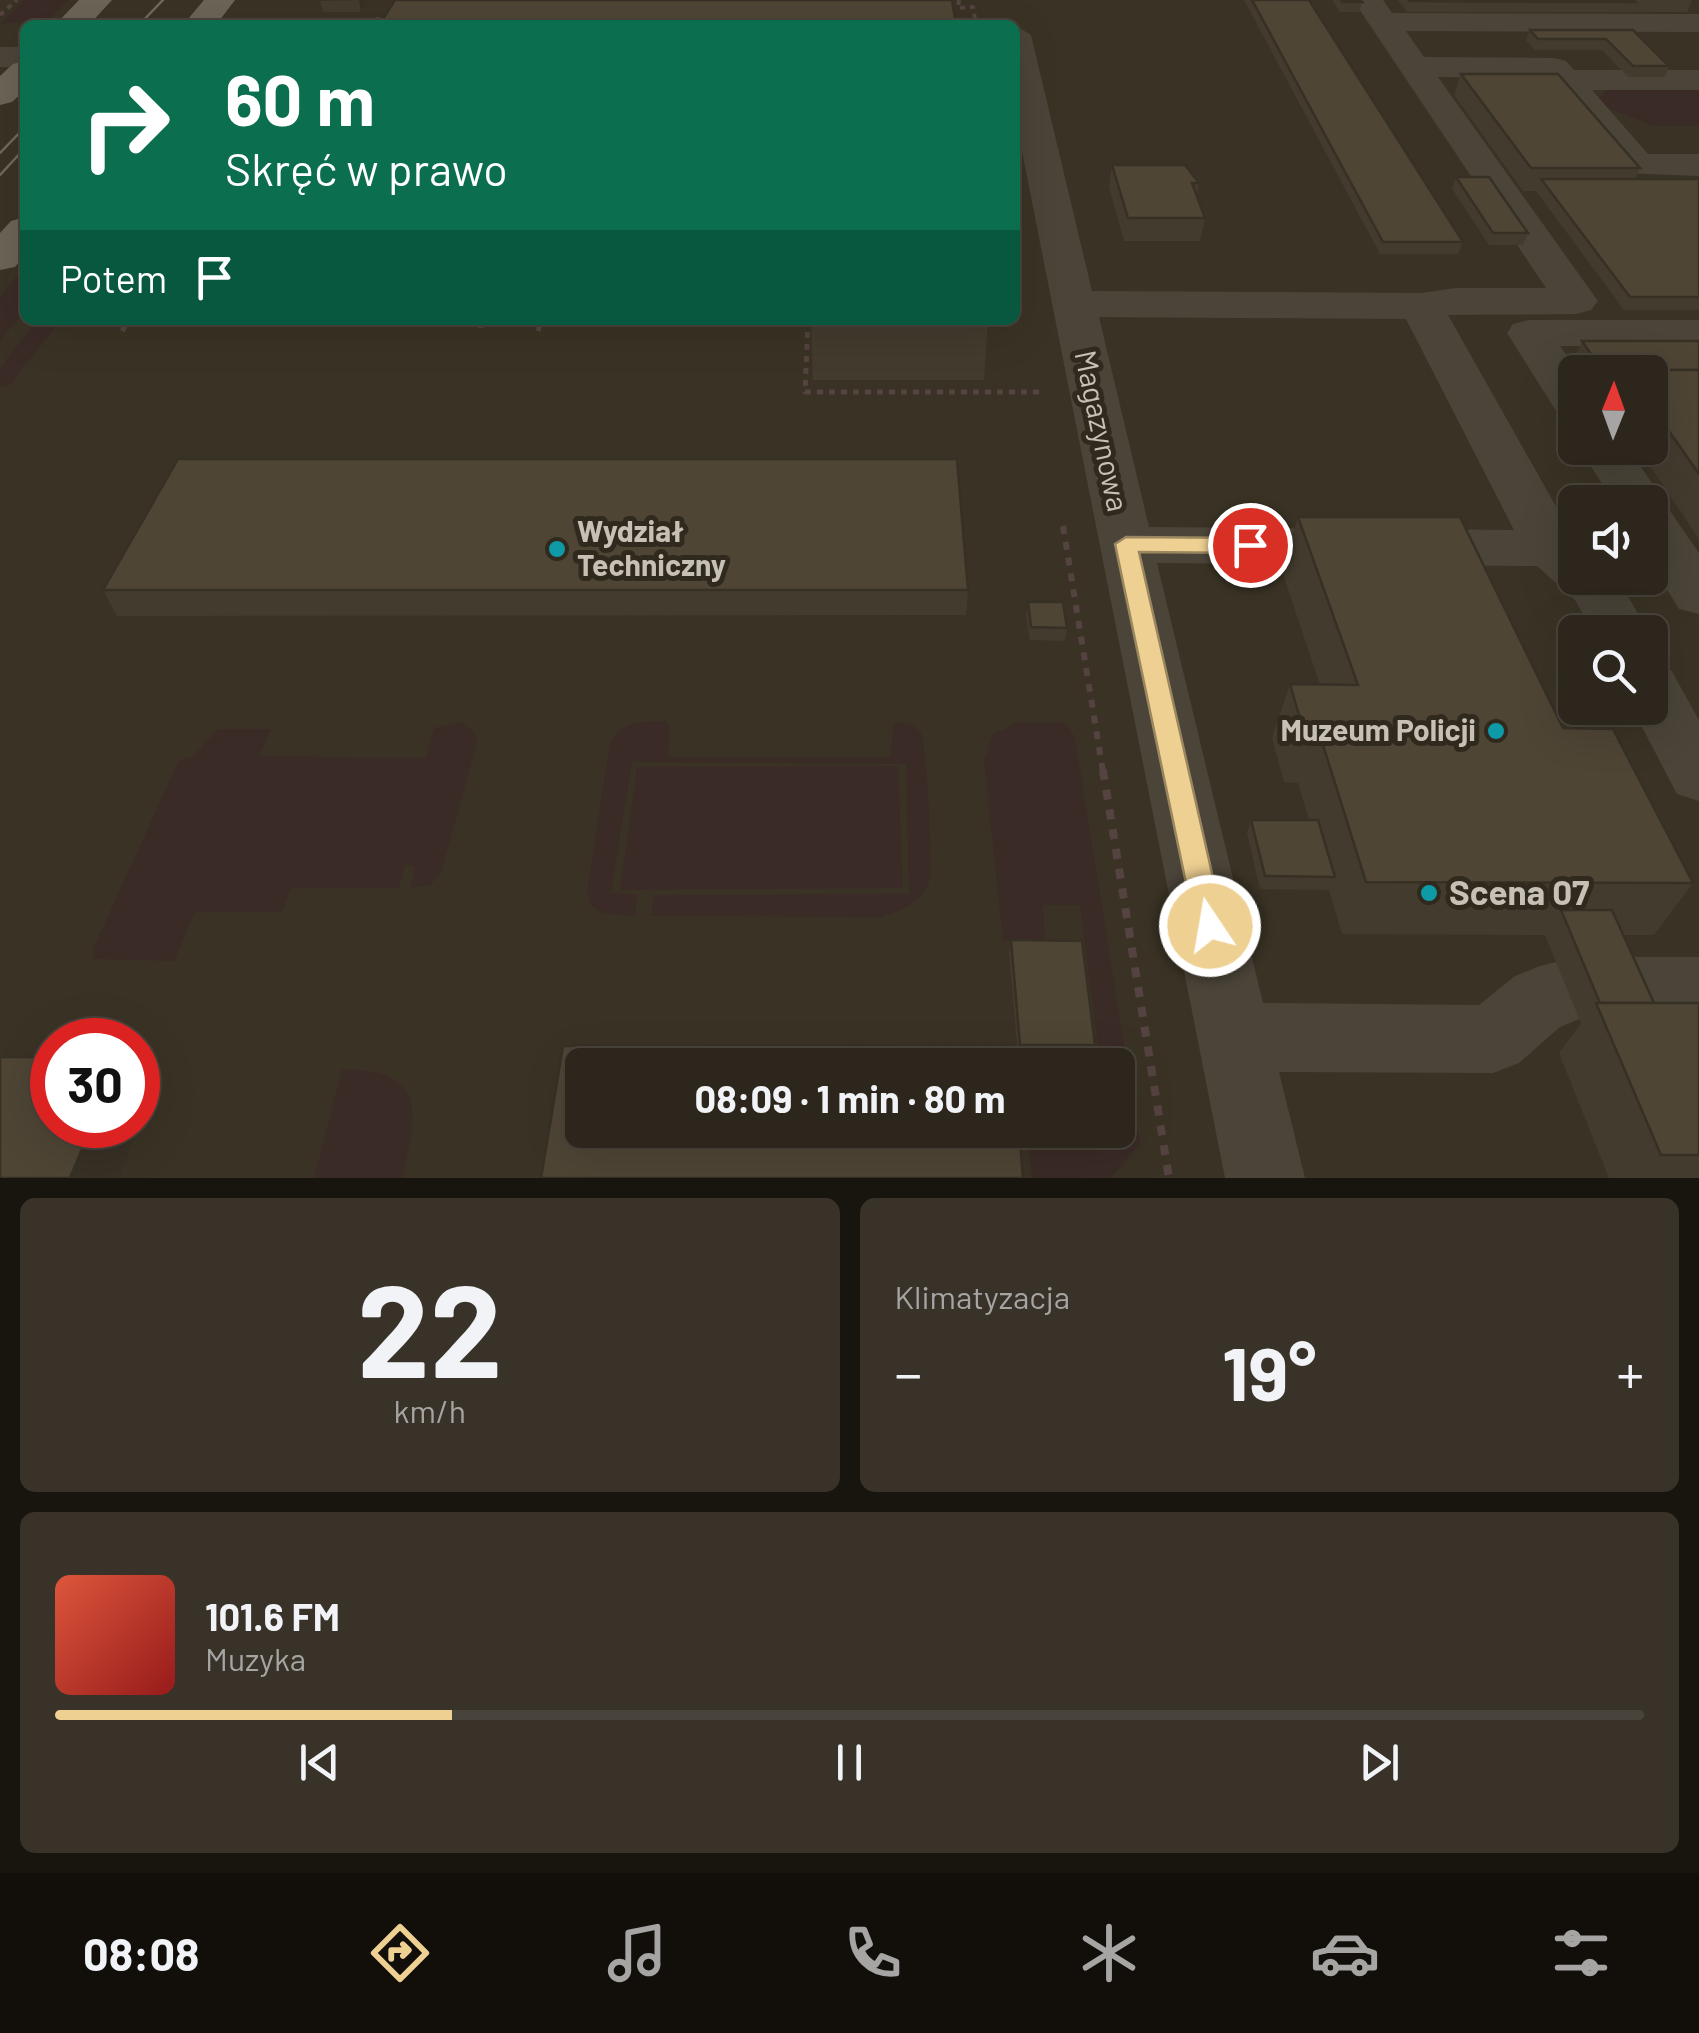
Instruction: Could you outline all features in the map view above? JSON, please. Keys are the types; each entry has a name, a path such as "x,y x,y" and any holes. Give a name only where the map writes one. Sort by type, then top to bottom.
{"main road":[{"path":"76,20 97,0"},
{"path":"203,20 220,0"},
{"path":"0,95 20,76"},
{"path":"0,258 20,235"}],"street":[{"path":"1376,11 1699,23"},
{"path":"1376,11 1587,317"},
{"name":"Magazynowa","path":"1020,58 1264,1178"},
{"path":"1415,68 1554,68 1638,165 1699,165"},
{"path":"1564,80 1699,80"},
{"path":"1074,304 1421,306 1519,317 1587,317 1699,333"},
{"path":"1421,306 1558,544"},
{"path":"1519,317 1558,378"},
{"path":"1126,544 1558,564"},
{"path":"1668,548 1699,595"},
{"path":"1668,719 1699,776"},
{"path":"1234,1038 1493,1039 1540,1000 1594,991 1699,989"}],"path":[{"path":"0,15 17,0"},
{"path":"959,0 958,8 973,8 975,20"},
{"path":"376,20 402,14"},
{"path":"122,330 126,325"},
{"path":"478,326 483,325"},
{"path":"538,330 540,325"},
{"path":"808,325 805,392 1041,392"},
{"path":"1061,511 1170,1178"}],"shaded area":[{"path":"24,0 69,0 48,20 0,24"},
{"path":"1699,85 1699,126 1654,126 1602,106 1599,99 1608,88"},
{"path":"20,272 20,316 0,341 0,297"},
{"path":"33,325 75,325 56,326 11,384 0,387 0,368"},
{"path":"665,721 670,727 668,757 890,757 894,723 916,727 923,742 929,806 930,872 921,896 909,906 880,917 651,916 654,895 909,894 906,764 632,762 611,893 637,895 635,917 603,913 591,906 587,891 610,743 627,726"},
{"path":"459,722 475,732 477,742 441,873 430,885 411,888 415,866 405,865 399,888 291,888 282,912 195,912 174,961 94,959 93,949 179,760 192,757 218,729 271,729 260,756 426,758 434,728"},
{"path":"1018,722 1067,723 1075,738 1125,1048 1098,1048 1080,905 1043,905 1045,941 1003,941 984,761 992,735"},
{"path":"898,766 903,888 620,890 637,767"},
{"path":"342,1069 370,1071 403,1087 412,1115 402,1178 314,1178"},
{"path":"1135,1113 1140,1144 1111,1178 1032,1178 1029,1148 1135,1148"}],"building":[{"path":"395,0 952,0 955,20 382,20"},
{"path":"1252,0 1309,0 1463,242 1383,242"},
{"path":"1633,0 1635,2 1410,1"},
{"path":"1530,30 1633,30 1669,66 1633,66 1606,39 1538,39"},
{"path":"1461,74 1558,74 1640,168 1531,168"},
{"path":"1112,165 1185,165 1199,183 1192,183 1205,218 1128,218"},
{"path":"1456,177 1489,177 1528,233 1493,233"},
{"path":"1541,179 1699,179 1699,297 1630,297"},
{"path":"1582,341 1699,341 1699,370 1668,370 1668,355 1591,355"},
{"path":"1668,370 1699,370 1699,474 1668,430"},
{"name":"Wydział Techniczny","path":"178,459 957,459 968,590 103,590"},
{"path":"1298,517 1460,517 1558,718 1558,725 1613,729 1693,883 1366,882 1318,729 1303,729 1290,684 1358,685"},
{"path":"1028,602 1063,602 1067,628 1031,627"},
{"path":"1251,820 1318,820 1335,877 1265,876"},
{"path":"1561,910 1612,910 1654,1003 1600,1003"},
{"path":"1011,940 1082,941 1095,1045 1020,1045"},
{"path":"1596,1003 1699,1003 1699,1155 1661,1155"},
{"path":"1012,1045 1012,1048 565,1048 565,1148 1020,1148 1023,1178 541,1178 563,1046"},
{"path":"0,1057 30,1057 30,1148 82,1148 70,1178 0,1178"}],"tram line":[{"path":"144,20 163,0"},
{"path":"0,153 20,132"},
{"path":"0,175 20,153"}],"place":[{"name":"Wydział Techniczny","path":"557,549"},
{"name":"Muzeum Policji","path":"1496,731"},
{"name":"Scena 07","path":"1429,893"}],"route":[{"path":"1210,926 1126,544 1250,545"}]}
